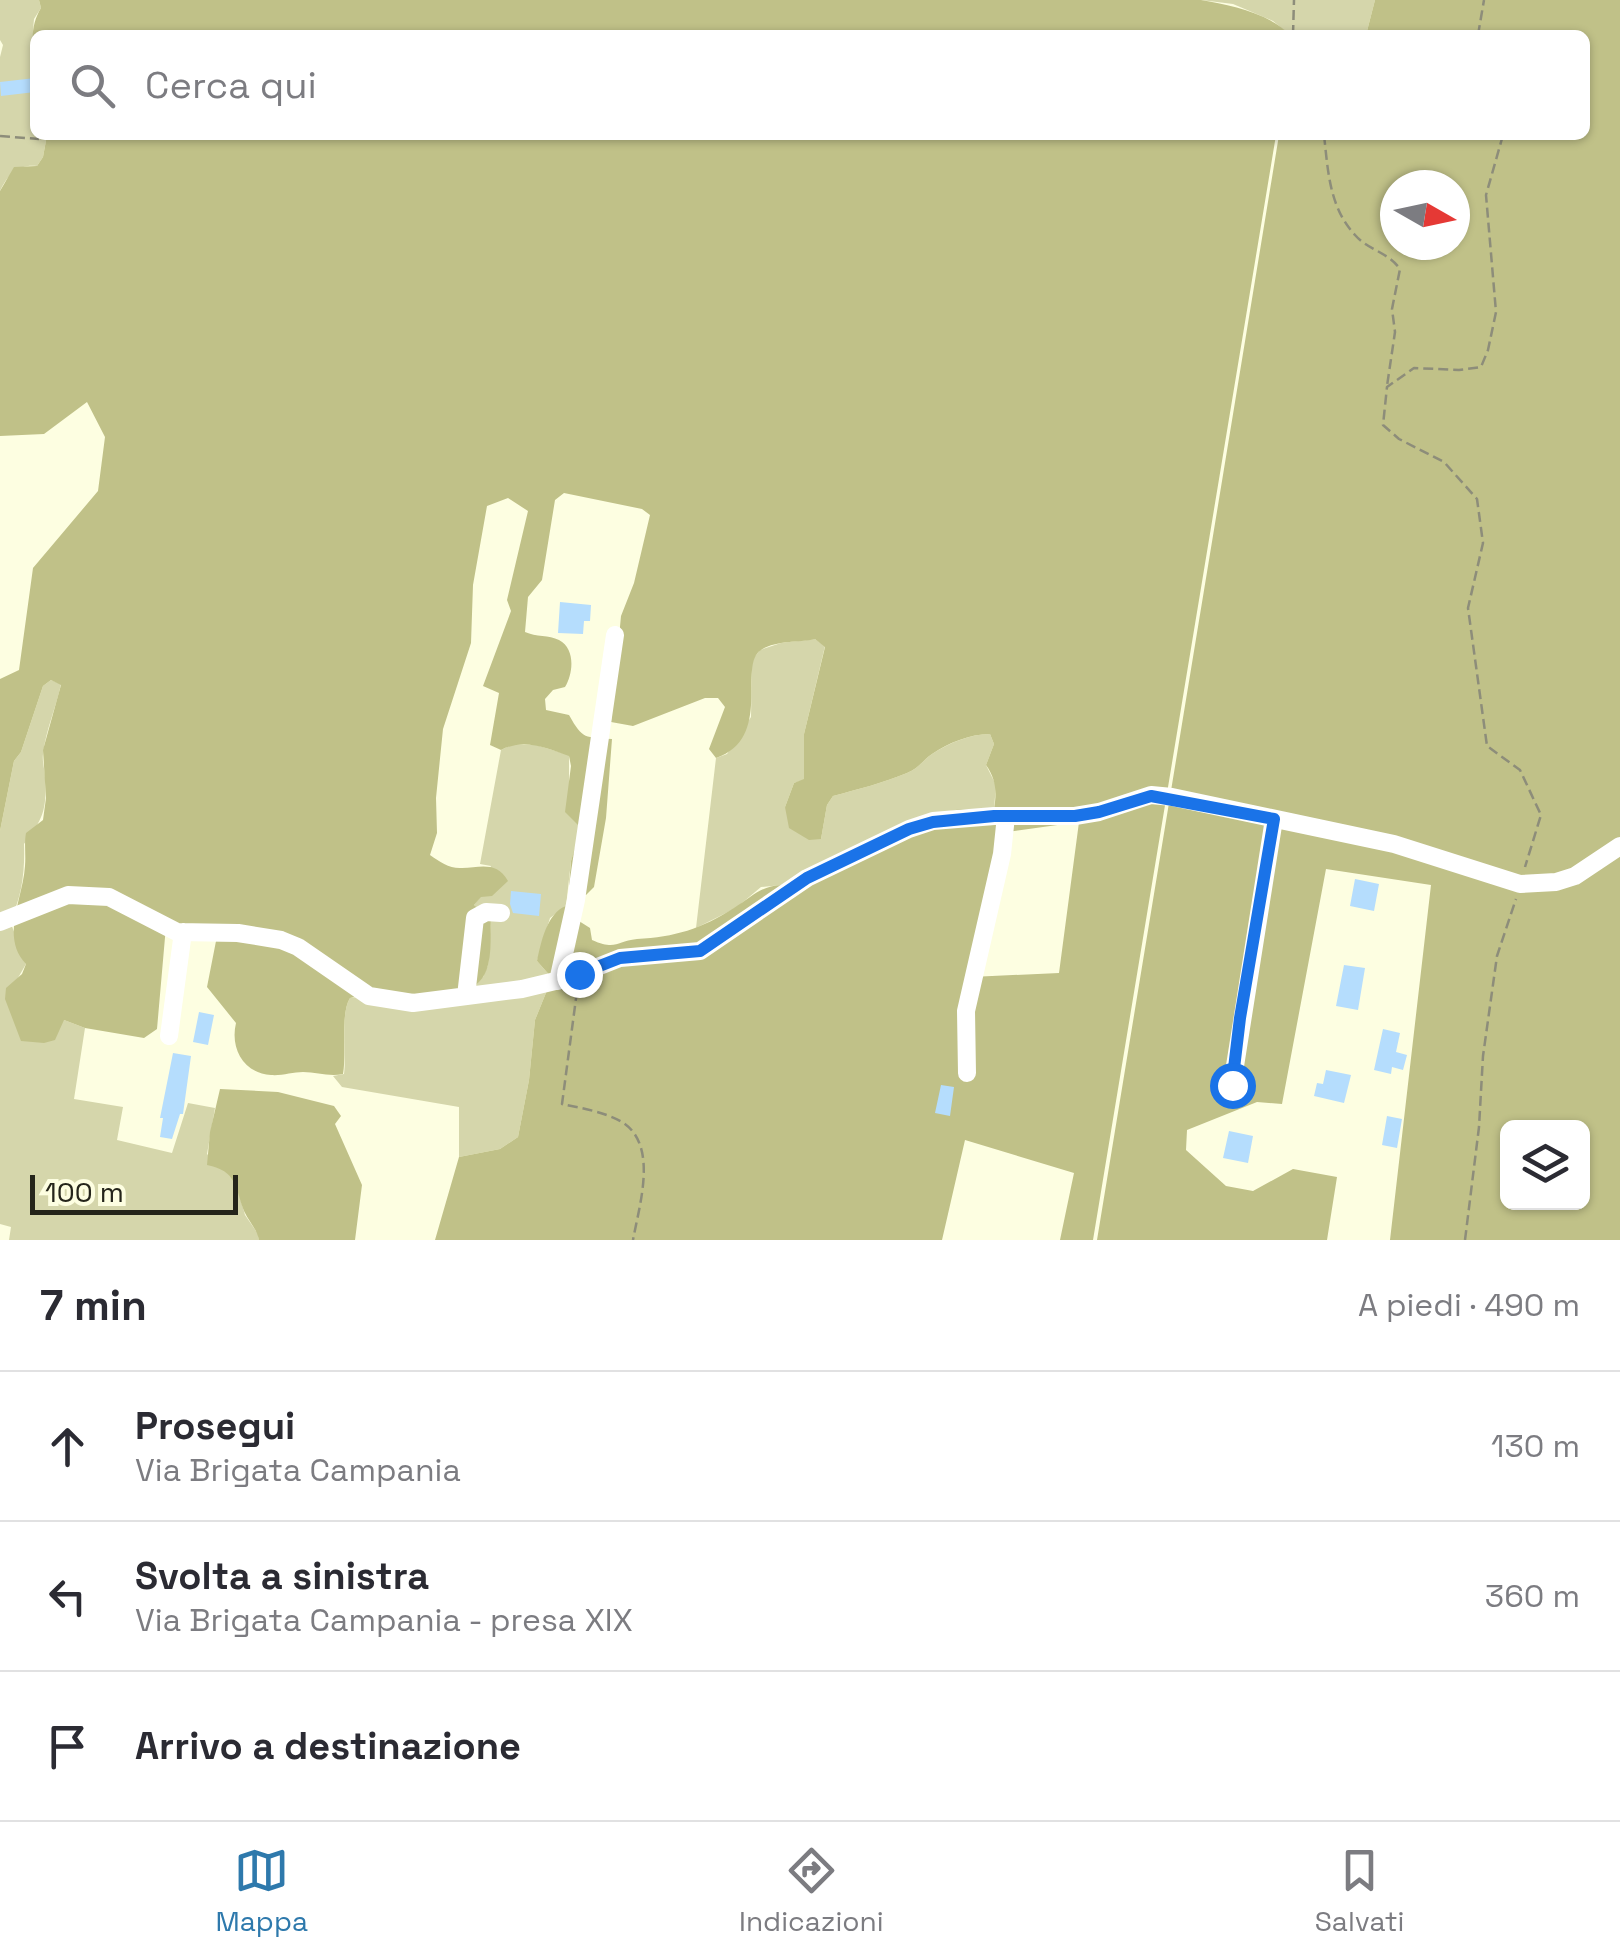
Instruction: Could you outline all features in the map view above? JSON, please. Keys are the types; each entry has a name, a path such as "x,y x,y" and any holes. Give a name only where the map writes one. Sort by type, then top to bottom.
{"street":[{"path":"558,980 576,900 616,635"},
{"path":"0,922 44,903 87,894 108,897 162,926 183,932 238,932 281,940 370,996 413,1003 558,980 620,958 700,951 807,878 909,829 933,822 1075,816 1151,796 1394,844 1520,884 1556,882 1575,876 1620,846"},
{"path":"966,1073 966,1011 1002,854 1006,816"},
{"path":"1232,1085 1274,819"},
{"path":"466,996 475,918 486,912 501,913"},
{"path":"169,1036 183,932"}],"path":[{"path":"1292,30 1294,0"},
{"path":"1479,30 1484,0"},
{"path":"0,136 30,138"},
{"path":"1324,140 1326,172 1339,211 1355,235 1392,257 1400,269 1392,310 1395,332 1383,425 1399,439 1444,462 1477,499 1483,542 1468,608 1487,746 1520,770 1541,815 1497,956 1465,1240"},
{"path":"1387,387 1414,368 1458,370 1482,366 1496,312 1486,195 1502,140"},
{"path":"579,974 562,1104 621,1121 632,1130 642,1152 643,1182 633,1240"}],"green space":[{"path":"0,0 39,0 41,8 30,30 30,140 46,140 43,157 37,166 14,171 0,191 3,45"},
{"path":"39,0 1201,0 1236,7 1284,30 33,30 41,8"},
{"path":"1201,0 1375,0 1367,30 1284,30 1273,21 1233,4"},
{"path":"1375,0 1620,0 1620,1240 1390,1240 1431,885 1326,869 1282,1104 1257,1102 1187,1130 1186,1150 1226,1186 1253,1191 1293,1169 1337,1177 1327,1240 1097,1240 1278,140 1590,140 1590,30 1367,30"},
{"path":"46,140 1275,140 1093,1240 1060,1240 1074,1173 965,1140 942,1240 435,1240 459,1157 500,1149 518,1137 535,1020 552,978 537,961 546,929 559,910 566,906 571,916 590,928 592,940 607,945 676,934 699,927 762,890 782,885 929,815 961,809 994,809 995,786 986,765 994,744 990,734 982,734 945,746 907,773 833,796 827,805 821,839 809,840 789,828 785,807 794,783 804,779 804,734 825,647 815,639 780,643 761,650 752,670 749,719 744,735 734,748 716,758 709,749 725,707 718,698 705,698 633,726 611,722 621,616 634,583 650,515 642,509 564,493 555,500 542,580 528,597 525,632 559,640 570,655 568,682 545,699 546,710 569,715 586,736 612,739 606,818 594,887 586,895 576,893 569,885 581,828 565,812 569,756 535,746 501,750 490,745 499,693 483,686 511,611 507,600 528,511 508,498 487,506 473,585 471,643 443,729 436,798 437,833 430,855 453,867 494,868 508,881 492,896 481,897 474,905 491,918 489,959 481,980 452,996 350,998 345,1014 343,1074 271,1075 253,1070 241,1058 235,1041 236,1023 207,987 217,936 166,926 157,1029 144,1038 85,1028 64,1020 55,1040 21,1041 5,999 6,988 22,974 26,964 15,942 15,917 25,866 26,833 43,820 43,750 61,685 51,680 43,686 21,752 14,761 0,831 0,679 19,670 33,568 98,491 105,437 87,402 44,434 0,436 0,191 14,167 37,166","holes":["1079,822 1059,973 971,977 1000,833"]},
{"path":"815,639 825,646 804,734 804,780 794,783 785,807 821,839 827,805 833,796 898,777 953,743 990,734 994,744 986,765 996,785 994,809 782,885 761,887 736,908 696,928 716,758 727,754 751,717 752,660 760,650 781,643"},
{"path":"51,680 61,684 43,754 44,806 40,821 24,844 22,884 10,921 26,964 15,983 64,1020 85,1028 74,1099 123,1107 117,1140 172,1153 188,1103 215,1108 207,1154 235,1180 245,1215 259,1240 9,1240 11,1227 0,1224 0,831 14,761 21,752 43,686"},
{"path":"511,745 536,745 569,755 569,789 582,828 571,861 566,906 550,918 537,961 552,978 535,1020 518,1137 500,1149 459,1157 459,1107 342,1087 333,1076 344,1074 345,1014 350,998 483,977 488,965 491,919 474,905 491,866 480,864 501,750"},
{"path":"220,1089 278,1092 334,1106 341,1116 335,1124 362,1185 355,1240 259,1240 230,1176 207,1165"}],"building":[{"path":"30,79 30,93 1,96 0,82"},
{"path":"560,602 591,605 590,621 584,621 583,634 558,633"},
{"path":"1355,879 1379,884 1374,911 1350,906"},
{"path":"511,891 541,894 539,916 513,913"},
{"path":"1344,965 1365,968 1358,1010 1336,1006"},
{"path":"199,1012 214,1015 208,1045 193,1042"},
{"path":"1383,1029 1400,1033 1396,1052 1407,1055 1403,1070 1392,1067 1391,1074 1374,1070"},
{"path":"173,1053 191,1056 183,1114 172,1139 160,1137 160,1118"},
{"path":"1326,1070 1351,1075 1344,1103 1314,1096 1317,1083 1323,1084"},
{"path":"941,1085 954,1087 950,1116 935,1113"},
{"path":"1387,1116 1402,1119 1397,1148 1382,1145"},
{"path":"1229,1131 1253,1136 1248,1163 1223,1158"}],"route":[{"path":"579,974 620,958 700,951 718,942 783,892 909,829 933,822 994,816 1075,816 1151,796 1172,798 1274,819 1232,1085"}]}
